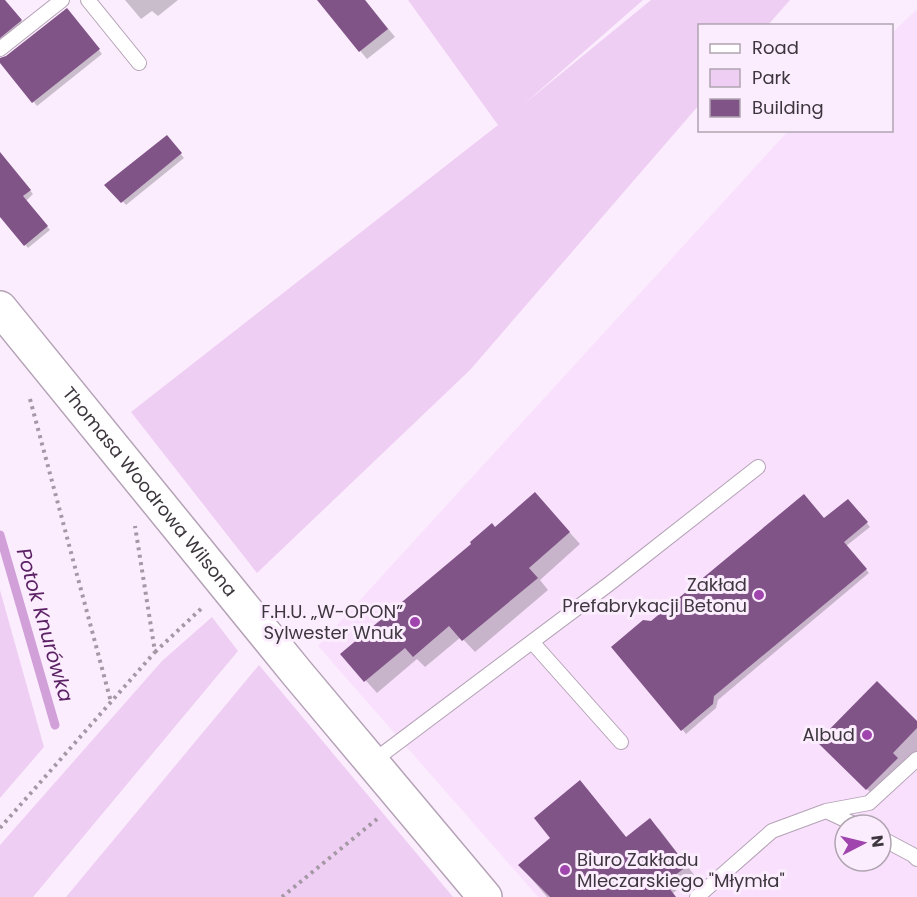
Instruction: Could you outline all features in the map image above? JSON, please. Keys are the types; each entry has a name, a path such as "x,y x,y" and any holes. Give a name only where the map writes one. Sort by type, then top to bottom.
{"street":[{"name":"Thomasa Woodrowa Wilsona","path":"0,308 485,897"}],"lane":[{"path":"0,49 62,0"},
{"path":"88,0 139,63"},
{"path":"372,762 609,584 758,467"},
{"path":"532,642 621,742"},
{"path":"697,897 772,831 825,812 869,803 917,759"},
{"path":"825,812 833,815"},
{"path":"893,844 917,859"}],"path":[{"path":"27,389 111,702"},
{"path":"134,520 155,652"},
{"path":"0,828 155,652 227,586"},
{"path":"282,897 403,798"}],"shaded area":[{"path":"917,9 917,897 538,897 318,646 787,132 893,132 893,32"}],"green space":[{"path":"408,0 643,0 524,104 651,0 790,0 769,24 698,24 698,106 470,370 257,573 131,412 498,125"},
{"path":"0,590 44,747 0,798"},
{"path":"212,617 238,651 33,897 0,897 0,845 162,661"},
{"path":"259,665 453,897 66,897"}],"building":[{"path":"0,0 5,0 22,20 0,38"},
{"path":"317,0 365,0 388,29 359,52"},
{"path":"67,8 100,49 32,103 0,63 0,58 6,56"},
{"path":"167,135 182,153 121,203 104,185"},
{"path":"0,152 31,190 23,196 48,226 24,246 0,217"},
{"path":"535,492 570,532 529,568 538,578 462,641 449,626 413,657 405,648 364,682 340,654 471,544 470,542 492,523 495,527"},
{"name":"Zakład Prefabrykacji Betonu","path":"804,494 824,518 848,499 868,522 844,542 867,569 714,696 713,704 681,731 611,647 643,620 651,621"},
{"name":"Albud","path":"877,681 917,721 917,728 893,753 898,758 866,790 817,742"},
{"path":"580,780 626,837 650,818 687,866 665,883 676,897 550,897 518,865 550,838 534,818"}],"waterway":[{"name":"Potok Knurówka","path":"0,535 55,725"}],"place":[{"name":"Zakład Prefabrykacji Betonu","path":"759,595"},
{"name":"F.H.U. „W-OPON” Sylwester Wnuk","path":"415,622"},
{"name":"Albud","path":"867,735"},
{"name":"Biuro Zakładu Mleczarskiego \"Młymła\"","path":"565,870"}]}
